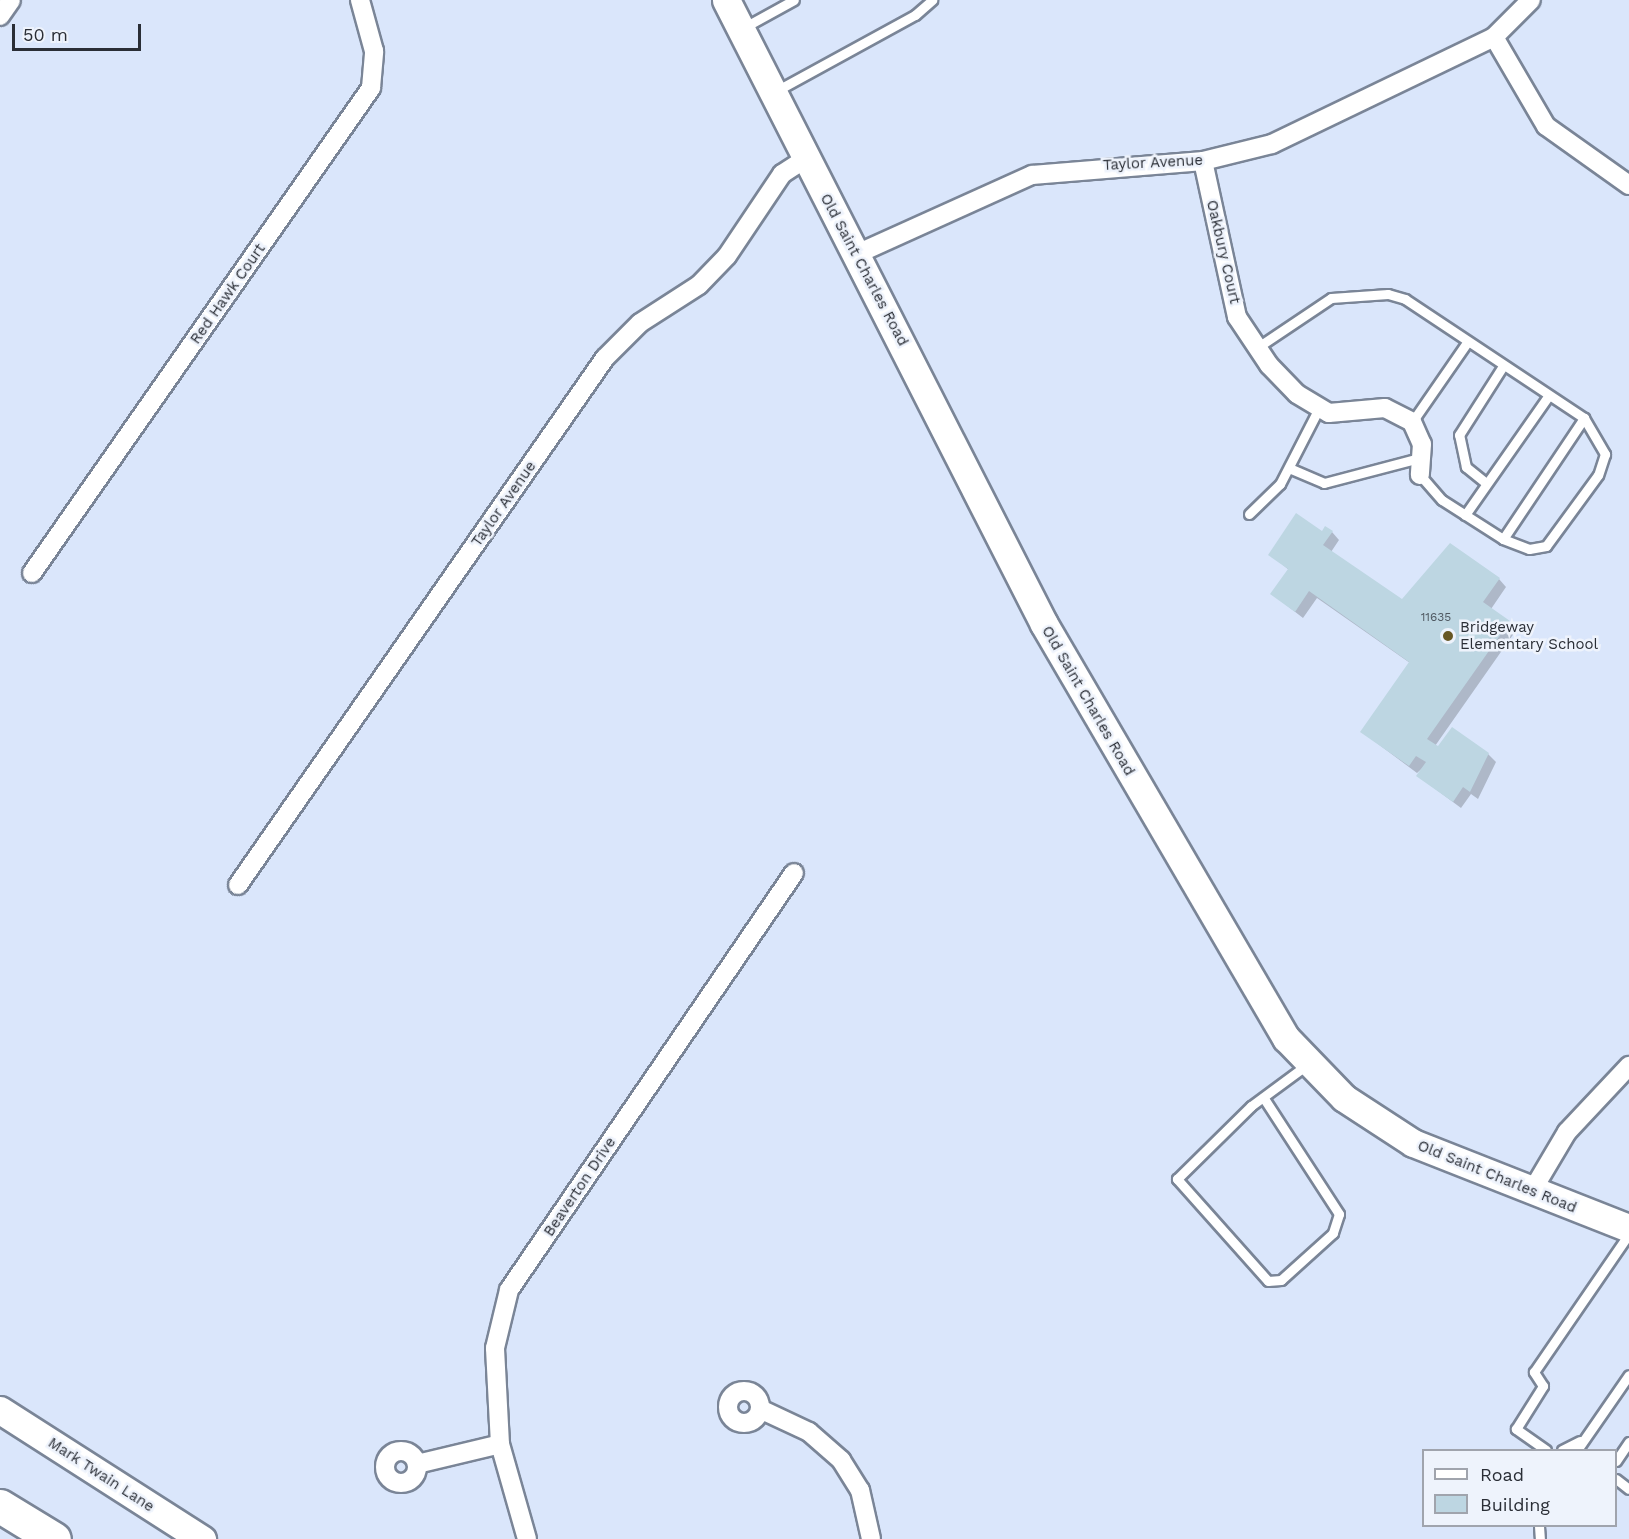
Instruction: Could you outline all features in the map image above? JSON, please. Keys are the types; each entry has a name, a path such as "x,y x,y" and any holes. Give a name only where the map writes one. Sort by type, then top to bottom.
{"highway":[{"path":"0,1506 54,1539"}],"street":[{"path":"0,16 11,0"},
{"name":"Red Hawk Court","path":"32,573 370,88 374,51 360,0"},
{"name":"Old Saint Charles Road","path":"726,0 805,159 859,253 1044,624 1269,1014 1308,1064 1366,1114 1413,1143 1629,1228"},
{"name":"Taylor Avenue","path":"859,253 1032,175 1203,161 1272,144 1494,38 1531,0"},
{"path":"1494,38 1546,126 1629,185"},
{"name":"Taylor Avenue","path":"238,885 605,358 640,323 699,285 727,256 782,174 805,159"},
{"name":"Oakbury Court","path":"1203,161 1238,317 1258,348 1297,394 1329,414 1385,408 1412,422"},
{"path":"1412,422 1424,457 1420,476"},
{"name":"Beaverton Drive","path":"527,1539 500,1444 495,1348 509,1290 794,873"},
{"path":"1532,1191 1567,1132 1629,1066"},
{"path":"760,1409 809,1432 841,1460 860,1490 871,1539"},
{"name":"Mark Twain Lane","path":"0,1410 202,1539"},
{"path":"417,1464 500,1444"}],"lane":[{"path":"741,30 794,0"},
{"path":"772,93 915,15 932,0"},
{"path":"1258,348 1322,303 1368,291 1405,299 1584,418 1605,454 1598,475 1546,546 1529,549 1503,539 1465,514 1420,476"},
{"path":"1412,422 1468,341"},
{"path":"1486,483 1466,467 1459,435 1503,366"},
{"path":"1465,514 1548,395"},
{"path":"1250,514 1280,484 1319,408"},
{"path":"1503,539 1584,418"},
{"path":"1288,468 1324,483 1424,457"},
{"path":"1264,1100 1339,1214 1333,1233 1281,1280 1268,1281 1177,1179 1190,1161 1264,1100 1308,1064"},
{"path":"1545,1449 1516,1429 1543,1386 1534,1372 1629,1234"},
{"path":"1578,1449 1629,1375"},
{"path":"1564,1449 1586,1436"},
{"path":"1617,1460 1629,1442"},
{"path":"1617,1480 1629,1489"}],"building":[{"path":"1296,513 1322,531 1325,526 1333,531 1323,545 1402,599 1450,543 1500,578 1483,602 1510,621 1427,739 1438,746 1452,727 1489,753 1470,792 1463,787 1453,802 1416,776 1426,762 1416,756 1409,766 1360,732 1409,662 1309,591 1295,612 1270,594 1288,569 1268,555"}],"place":[{"name":"Bridgeway Elementary School","path":"1448,636"}]}
